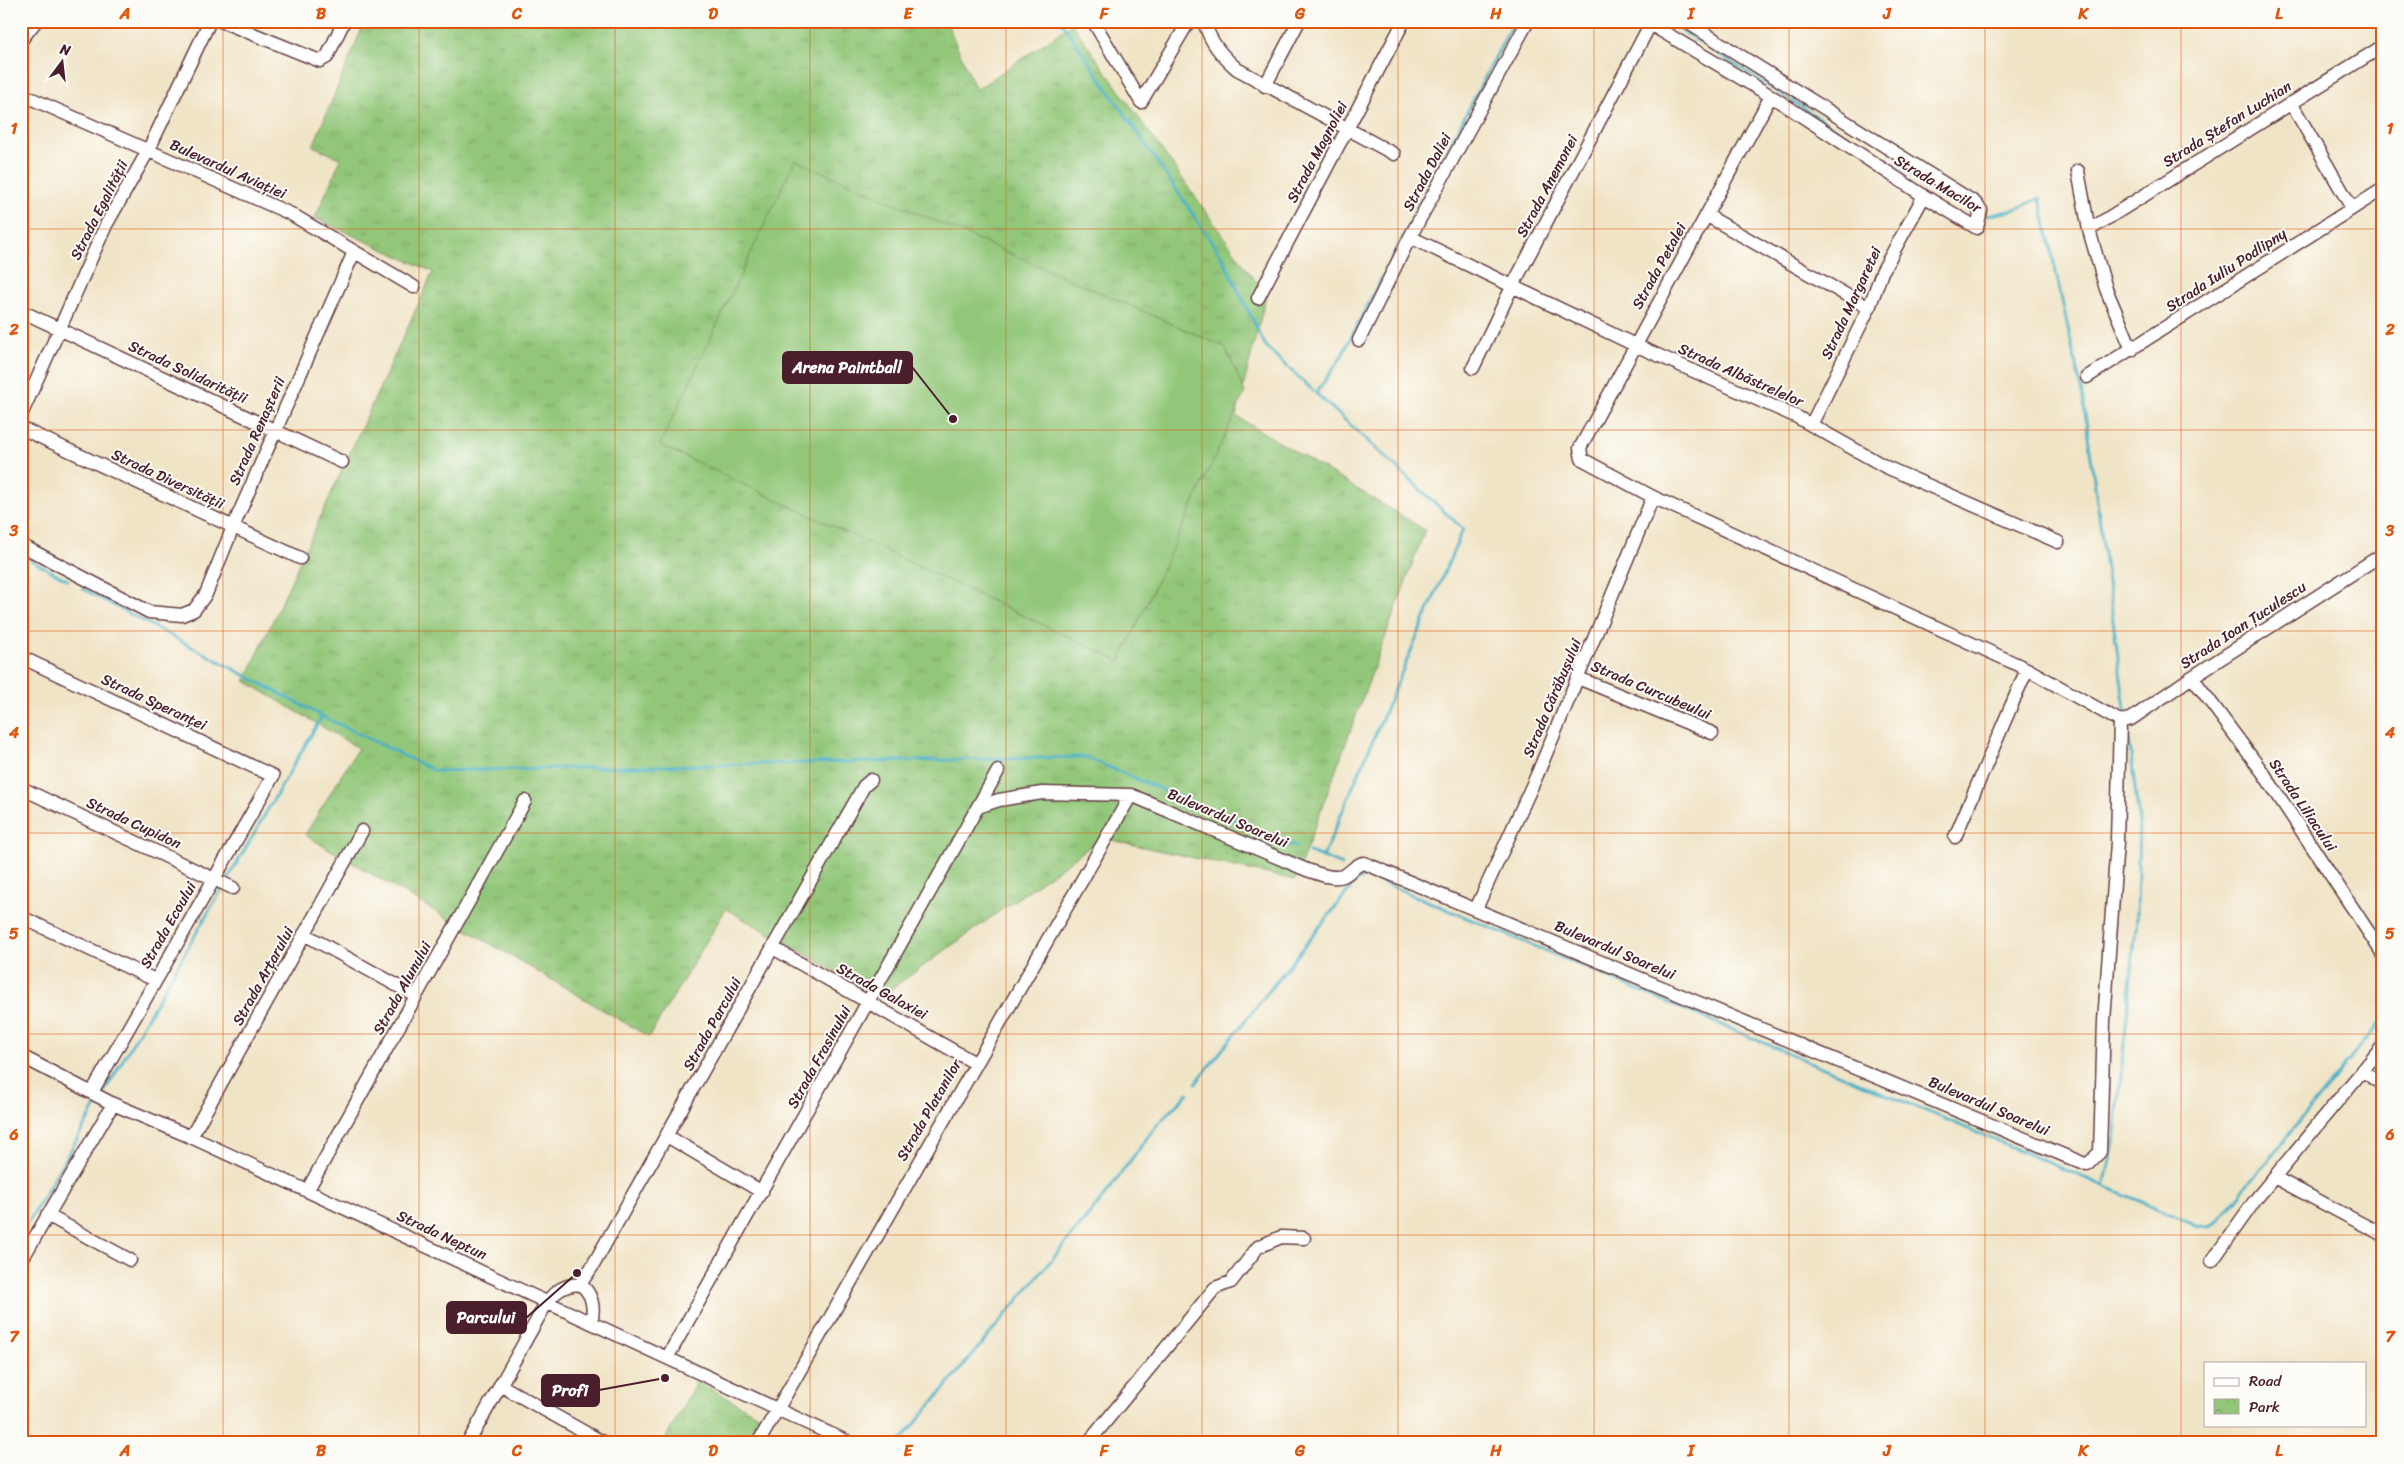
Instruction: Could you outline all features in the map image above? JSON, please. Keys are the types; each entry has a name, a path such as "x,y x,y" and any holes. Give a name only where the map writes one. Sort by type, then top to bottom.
{"street":[{"name":"Strada Egalității","path":"21,415 106,224 148,151 210,21"},
{"path":"220,21 320,61 327,57 344,21"},
{"path":"1092,21 1141,102 1189,21"},
{"path":"1204,21 1208,36 1218,53 1237,69 1265,86 1394,154"},
{"path":"1265,86 1299,21"},
{"name":"Strada Magnoliei","path":"1258,298 1404,21"},
{"name":"Strada Daliei","path":"1360,340 1410,237 1528,21"},
{"name":"Strada Macilor","path":"1649,22 1771,96 1924,196 1977,228 1980,210 1974,202 1685,21"},
{"name":"Strada Anemonei","path":"1473,368 1512,287 1649,22"},
{"name":"Strada Ștefan Luchian","path":"2090,230 2383,46"},
{"name":"Bulevardul Aviației","path":"21,94 291,214 414,287"},
{"name":"Strada Petalei","path":"1653,497 1592,466 1582,459 1580,448 1771,96"},
{"path":"2291,103 2352,208"},
{"path":"2078,171 2090,230 2106,290 2132,350"},
{"name":"Strada Iuliu Podlipny","path":"2087,377 2383,189"},
{"name":"Strada Margaretei","path":"1811,425 1869,308 1882,272 1924,196"},
{"path":"1706,215 1869,308"},
{"name":"Strada Albăstrelelor","path":"1410,237 1635,345 1732,387 1811,425 1886,467 2058,542"},
{"name":"Strada Renașterii","path":"21,545 148,612 182,615 194,610 206,594 232,527 354,252"},
{"name":"Strada Solidarității","path":"21,311 342,462"},
{"name":"Strada Diversității","path":"21,428 300,558"},
{"path":"1653,497 2027,669 2120,721"},
{"name":"Strada Cărăbușului","path":"1476,909 1537,775 1653,497"},
{"name":"Strada Ioan Țuculescu","path":"2120,721 2131,719 2192,677 2383,554"},
{"name":"Strada Speranței","path":"21,657 273,776"},
{"path":"1955,837 2027,669"},
{"name":"Strada Liliacului","path":"2192,677 2264,774 2383,954"},
{"name":"Strada Curcubeului","path":"1578,678 1712,733"},
{"name":"Bulevardul Soarelui","path":"1131,796 1307,870 1329,876 1343,876 1360,863 1364,863 2087,1165 2100,1152 2104,1021 2117,842 2120,721"},
{"name":"Strada Frasinului","path":"667,1358 998,771"},
{"name":"Strada Ecoului","path":"21,1261 47,1215 155,980 223,883 273,776"},
{"name":"Strada Parcului","path":"580,1284 592,1267 667,1136 864,786 871,780"},
{"name":"Strada Cupidon","path":"21,788 223,883"},
{"path":"978,806 999,800 1042,794 1131,796"},
{"name":"Strada Platanilor","path":"758,1443 1131,796"},
{"name":"Strada Alunului","path":"307,1190 525,801"},
{"name":"Strada Arțarului","path":"191,1137 362,831"},
{"path":"21,917 155,980"},
{"path":"304,934 416,996"},
{"name":"Strada Galaxiei","path":"773,948 976,1062"},
{"path":"2212,1260 2274,1177 2383,1046"},
{"name":"Strada Neptun","path":"21,1056 102,1098 307,1190 850,1443"},
{"path":"2362,1070 2383,1085"},
{"path":"667,1136 762,1192"},
{"path":"2274,1177 2383,1236"},
{"path":"47,1215 130,1260"},
{"path":"1088,1443 1215,1288 1231,1282 1258,1247 1280,1237 1304,1238"},
{"path":"468,1443 547,1302 555,1292 569,1285 580,1284 587,1290 592,1302 593,1315 591,1322"},
{"path":"500,1385 604,1443"}],"green space":[{"path":"365,21 946,21 976,90 1072,24 1266,296 1236,416 1425,530 1295,880 1102,838 880,997 726,909 649,1037 305,835 358,748 245,681 433,272 315,218 341,159 313,146"},
{"path":"795,160 1225,347 1245,392 1120,661 660,445"},
{"path":"697,1381 763,1418 749,1443 663,1443"}],"waterway":[{"path":"1061,21 1222,257 1266,347 1463,529 1323,857 1309,852"},
{"path":"1316,393 1340,359 1514,21"},
{"path":"1667,21 1834,128 1973,213"},
{"path":"1985,215 2013,210 2040,198 2083,398 2126,716"},
{"path":"21,555 68,580"},
{"path":"83,589 322,716 435,771 1085,757 1297,847"},
{"path":"226,882 322,716"},
{"path":"2104,1186 2114,1143 2137,917 2139,822 2127,722"},
{"path":"1323,857 1342,865"},
{"path":"1358,872 2199,1226 2210,1227 2218,1221 2383,1019"},
{"path":"1196,1083 1356,881 1367,876"},
{"path":"102,1096 223,887"},
{"path":"899,1443 1098,1204 1157,1125 1188,1093"},
{"path":"21,1235 99,1101"}],"place":[{"name":"Arena Paintball","path":"953,419"},
{"name":"Parcului","path":"577,1273"},
{"name":"Profi","path":"665,1378"}]}
